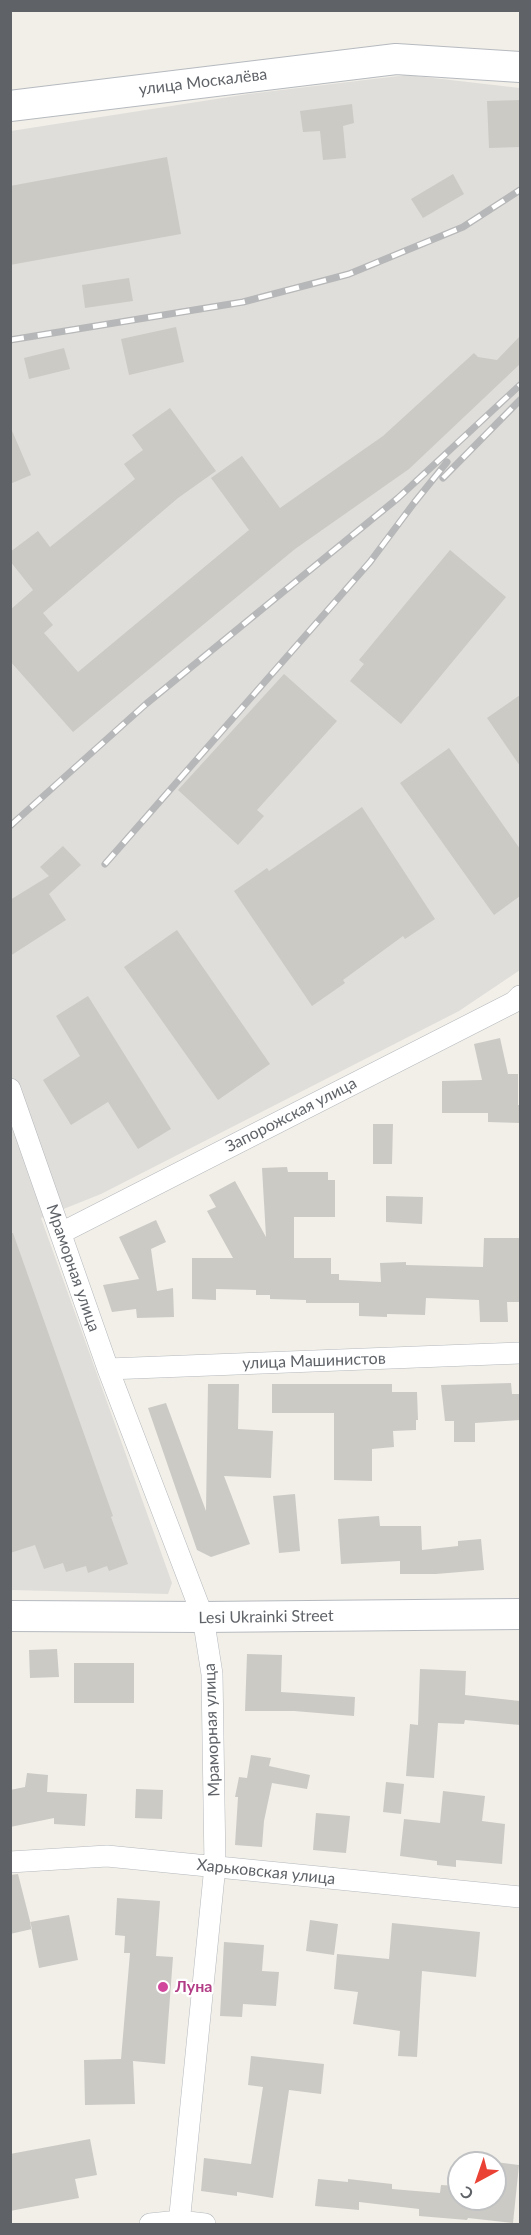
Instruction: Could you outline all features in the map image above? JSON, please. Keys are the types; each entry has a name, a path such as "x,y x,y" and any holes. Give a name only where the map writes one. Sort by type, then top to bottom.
{"main road":[{"path":"10,106 396,59 520,67"},
{"name":"Lesi Ukrainki Street","path":"10,1616 520,1614"}],"street":[{"name":"Запорожская улица","path":"61,1233 518,1000"},
{"name":"Мраморная улица","path":"10,1089 108,1369 203,1617 212,1674 215,1866 179,2223"},
{"name":"улица Машинистов","path":"108,1369 520,1353"},
{"name":"Харьковская улица","path":"10,1862 107,1856 520,1897"},
{"path":"150,2224 206,2224"}],"shaded area":[{"path":"407,75 520,88 520,970 459,1011 101,1194 41,1218 172,1583 168,1594 11,1590 11,131 248,94"}],"building":[{"path":"520,100 520,147 489,148 487,101"},
{"path":"352,104 354,123 343,126 346,158 323,160 320,131 303,132 300,111"},
{"path":"167,157 181,234 10,265 10,186"},
{"path":"453,174 464,194 423,218 411,199"},
{"path":"129,278 133,301 85,308 82,285"},
{"path":"176,327 184,362 129,375 121,339"},
{"path":"520,336 520,364 409,469 295,549 73,732 10,661 10,610 33,590 10,561 10,552 38,531 50,547 135,479 124,464 143,450 132,435 170,408 216,471 178,498 43,613 53,625 44,633 78,672 249,530 211,478 242,456 280,508 383,436 474,353 478,357 497,360"},
{"path":"64,348 70,369 29,379 24,358"},
{"path":"10,426 31,475 10,484"},
{"path":"450,550 506,597 401,724 350,681 364,664 359,660"},
{"path":"284,674 337,721 257,810 264,816 238,845 178,790"},
{"path":"520,695 520,766 487,718"},
{"path":"449,748 520,849 520,896 494,915 400,783"},
{"path":"362,807 435,919 405,939 403,936 343,980 345,983 312,1006 234,891 267,868 269,871"},
{"path":"63,846 81,865 49,894 66,920 10,956 10,900 49,876 40,867"},
{"path":"177,930 270,1064 218,1100 124,967"},
{"path":"88,996 171,1129 138,1149 108,1102 71,1125 43,1080 80,1056 56,1016"},
{"path":"500,1038 508,1074 518,1074 520,1123 488,1122 488,1113 442,1113 442,1081 482,1080 474,1044"},
{"path":"373,1124 393,1124 392,1164 373,1164"},
{"path":"287,1167 288,1172 328,1172 328,1180 335,1180 335,1217 294,1217 294,1258 331,1258 331,1274 339,1274 339,1280 381,1282 380,1263 406,1262 406,1265 483,1267 484,1238 520,1238 520,1302 507,1302 508,1322 480,1322 479,1300 426,1298 425,1315 387,1314 387,1317 359,1316 359,1303 306,1303 306,1300 270,1299 270,1295 256,1295 256,1290 216,1289 216,1300 192,1299 192,1258 233,1258 207,1211 216,1207 209,1195 235,1181 266,1237 262,1168"},
{"path":"386,1196 423,1197 422,1224 386,1222"},
{"path":"156,1220 166,1242 151,1249 157,1291 173,1288 174,1317 137,1318 136,1309 112,1312 103,1285 139,1279 119,1237"},
{"path":"10,1233 13,1233 128,1564 109,1571 107,1566 88,1573 86,1566 66,1572 63,1563 44,1569 35,1545 10,1553"},
{"path":"511,1383 512,1394 520,1394 520,1420 475,1423 475,1442 454,1442 454,1421 445,1421 441,1385"},
{"path":"208,1384 239,1384 238,1429 273,1431 271,1478 224,1476 250,1544 211,1557 197,1550 148,1408 166,1403 206,1511"},
{"path":"272,1384 392,1384 392,1392 417,1392 416,1430 393,1431 394,1447 372,1449 372,1481 334,1480 334,1413 272,1413"},
{"path":"295,1494 300,1551 279,1553 273,1496"},
{"path":"379,1516 380,1526 421,1526 422,1550 458,1546 458,1541 481,1539 484,1570 400,1574 400,1561 341,1564 338,1519"},
{"path":"57,1649 59,1677 30,1678 29,1650"},
{"path":"247,1654 282,1655 281,1692 355,1697 354,1716 294,1711 245,1711"},
{"path":"74,1663 134,1663 134,1703 74,1703"},
{"path":"420,1669 466,1671 465,1695 520,1701 520,1725 465,1720 464,1724 438,1723 434,1778 406,1776 410,1724 418,1725"},
{"path":"251,1755 271,1758 269,1766 310,1775 307,1789 272,1783 264,1821 262,1847 235,1845 238,1797 235,1797 239,1777 247,1778"},
{"path":"27,1773 48,1775 47,1792 87,1794 85,1826 54,1824 54,1818 10,1827 10,1790 25,1787"},
{"path":"386,1782 404,1784 401,1814 383,1812"},
{"path":"136,1789 163,1790 162,1819 135,1818"},
{"path":"443,1791 485,1796 482,1821 505,1824 502,1864 456,1860 456,1867 437,1865 437,1861 400,1856 404,1819 440,1823"},
{"path":"316,1813 350,1816 346,1853 313,1850"},
{"path":"18,1874 32,1929 10,1934 10,1875"},
{"path":"117,1898 160,1901 156,1956 173,1957 165,2064 133,2061 135,2104 85,2105 84,2060 121,2059 130,1953 124,1953 125,1936 115,1935"},
{"path":"69,1915 78,1960 39,1968 30,1922"},
{"path":"310,1920 338,1924 334,1955 306,1951"},
{"path":"392,1923 480,1932 476,1977 422,1971 417,2057 398,2056 400,2031 353,2024 358,1992 334,1989 337,1954 389,1959"},
{"path":"224,1942 264,1945 262,1971 279,1972 276,2006 243,2004 242,2017 220,2016"},
{"path":"251,2056 324,2064 321,2094 289,2090 273,2198 237,2192 237,2196 201,2191 204,2158 251,2164 263,2087 248,2085"},
{"path":"90,2139 97,2175 75,2179 79,2198 10,2211 10,2154"},
{"path":"507,2164 519,2165 513,2223 419,2216 419,2209 359,2202 359,2210 315,2206 318,2179 348,2182 348,2179 392,2184 392,2189 440,2193 441,2185 447,2185 447,2211 507,2211"}],"railway":[{"path":"10,340 243,302 349,274 463,227 520,190"},
{"path":"10,826 146,704 398,498 520,385"},
{"path":"443,478 520,400"},
{"path":"105,864 370,562 447,462"}],"place":[{"name":"Луна","path":"163,1987"}]}
